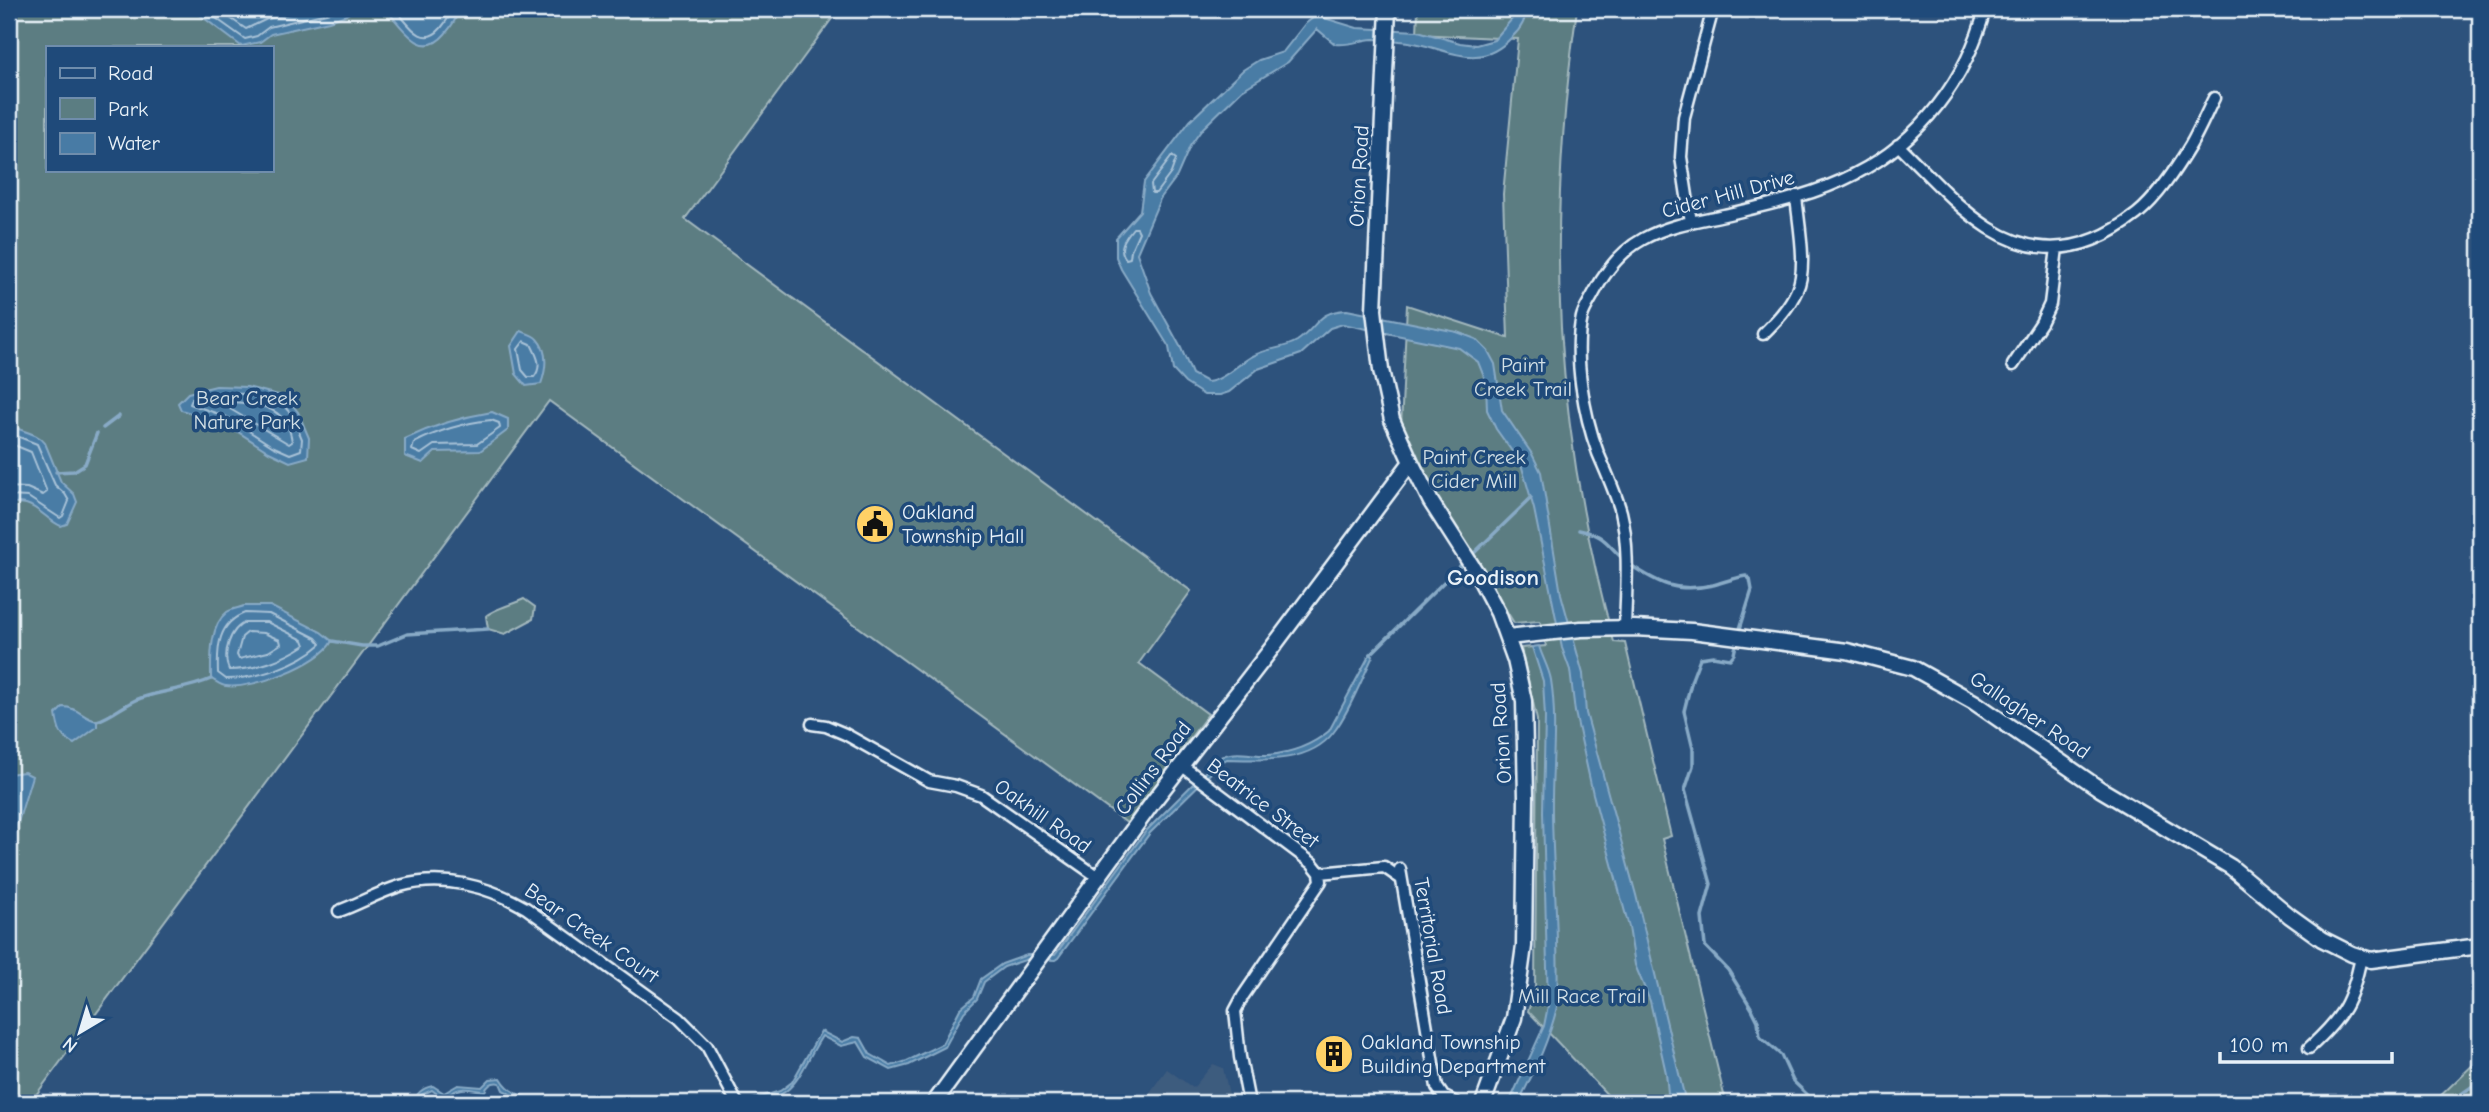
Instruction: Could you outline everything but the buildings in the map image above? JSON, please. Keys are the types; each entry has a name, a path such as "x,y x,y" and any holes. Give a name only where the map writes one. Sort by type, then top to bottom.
{"street":[{"path":"1691,222 1681,157 1684,117 1713,9"},
{"name":"Cider Hill Drive","path":"1625,628 1626,563 1621,514 1598,451 1580,373 1582,316 1606,272 1624,251 1643,239 1691,222 1796,196 1854,175 1886,155 1926,121 1958,78 1980,29 1985,9"},
{"name":"Orion Road","path":"1388,16 1374,310 1376,339 1392,420 1431,502 1479,577 1498,613 1508,637 1524,701 1524,946 1514,1018 1483,1103"},
{"path":"1898,145 1969,214 1992,230 2022,244 2073,247 2101,237 2139,212 2191,145 2214,98"},
{"path":"1763,334 1783,313 1799,288 1802,270 1796,196"},
{"path":"2013,365 2041,323 2050,304 2057,248"},
{"name":"Collins Road","path":"934,1103 1181,765 1411,462"},
{"name":"Gallagher Road","path":"1508,637 1581,629 1692,631 1847,651 1913,668 1974,702 2100,789 2231,867 2322,939 2371,960 2480,946"},
{"name":"Oakhill Road","path":"812,724 826,726 845,734 929,781 956,786 981,795 1098,877"},
{"name":"Beatrice Street","path":"1181,765 1301,855 1320,870 1320,873"},
{"name":"Territorial Road","path":"1320,873 1384,867 1400,874 1437,1087 1443,1096 1456,1103"},
{"path":"1249,1103 1235,1011 1321,881 1320,873"},
{"name":"Bear Creek Court","path":"339,911 384,892 418,883 451,882 503,895 526,908 679,1018 707,1046 737,1103"},
{"path":"2309,1048 2333,1027 2346,1009 2361,957"}],"shaded area":[{"path":"1213,1064 1223,1068 1231,1103 1142,1103 1167,1069 1193,1088"}],"green space":[{"name":"Bear Creek Nature Park","path":"9,9 839,9 685,219 1191,591 1139,663 1208,714 1127,823 549,401 30,1103 9,1103"},
{"path":"1418,9 1577,9 1561,171 1559,249 1567,405 1578,483 1594,562 1614,642 1625,643 1671,836 1662,839 1726,1103 1615,1103 1528,1011 1535,991 1537,720 1521,648 1546,646 1540,621 1514,623 1436,496 1401,427 1407,305 1508,338 1503,194 1518,39 1417,34"},
{"path":"524,599 535,607 533,619 505,634 488,629 486,616 489,613"},
{"path":"2480,1058 2480,1103 2433,1103"}],"water":[{"path":"192,9 353,10 329,21 271,34 260,42 241,46"},
{"path":"389,9 459,9 445,34 437,42 429,44 414,40 407,34 388,12"},
{"path":"1515,9 1526,9 1524,21 1518,31 1499,48 1472,56 1416,43 1386,40 1335,44 1317,29 1288,62 1242,90 1203,128 1190,146 1177,176 1160,199 1137,253 1151,293 1192,374 1207,382 1219,378 1249,358 1297,341 1329,313 1337,311 1347,310 1457,332 1476,339 1488,351 1495,364 1502,410 1541,472 1561,594 1583,674 1586,713 1636,895 1686,1103 1669,1103 1666,1073 1650,1001 1635,965 1629,927 1593,794 1575,712 1570,670 1562,648 1534,509 1521,464 1496,429 1487,410 1486,382 1478,362 1459,348 1343,324 1330,328 1301,354 1258,369 1229,392 1204,395 1185,383 1173,370 1169,347 1116,257 1116,238 1140,211 1144,182 1190,121 1243,70 1259,60 1283,52 1313,18 1321,17 1357,28 1418,31 1476,45 1494,40 1512,19"},
{"path":"521,331 530,334 541,344 545,367 541,384 526,386 516,374 511,346"},
{"path":"216,386 247,387 286,397 298,412 309,438 308,457 290,462 224,423 181,410 178,403 188,393"},
{"path":"492,412 508,419 508,430 480,451 435,452 423,463 405,456 405,439 448,422"},
{"path":"9,424 45,443 61,482 74,494 77,502 67,524 56,524 26,504 9,502"},
{"path":"244,606 270,606 321,632 332,641 314,658 284,674 252,684 222,685 211,679 214,634 221,618 227,612"},
{"path":"1539,646 1550,676 1554,714 1552,814 1557,1007 1530,1080 1518,1103 1509,1103 1544,1026 1548,1006 1543,812 1545,717 1543,681 1532,647"},
{"path":"1370,654 1373,656 1339,725 1323,743 1298,755 1284,758 1227,759 1222,762 1150,833 1058,958 1028,959 1004,967 984,982 977,999 964,1012 945,1047 909,1065 891,1070 867,1057 858,1042 841,1046 822,1036 800,1074 785,1092 760,1102 741,1103 780,1091 792,1082 821,1031 842,1042 854,1037 861,1038 870,1054 891,1066 942,1044 960,1009 974,997 981,979 1002,964 1027,955 1055,955 1146,831 1219,758 1236,753 1285,753 1308,745 1329,731"},
{"path":"63,707 97,721 97,727 74,744 60,732 56,714"},
{"path":"24,772 32,776 16,829 9,835 9,774"},
{"path":"501,1078 506,1086 520,1095 563,1103 528,1103 515,1098 497,1083 491,1084 485,1091 462,1089 444,1096 432,1090 421,1095 417,1103 412,1103 425,1088 433,1086 444,1093 458,1085 482,1087 490,1079"}],"waterway":[{"path":"103,428 119,416"},
{"path":"56,472 74,471 85,464 97,433"},
{"path":"1470,557 1531,498"},
{"path":"1579,530 1600,537 1623,559"},
{"path":"1371,654 1464,562"},
{"path":"1629,564 1659,582 1678,587 1713,585 1746,576 1750,579 1752,590 1739,632"},
{"path":"332,641 378,646 407,634 488,629"},
{"path":"1737,640 1730,659 1713,656 1700,658 1684,711 1693,749 1693,766 1685,790 1711,884 1702,917 1705,946 1728,970 1752,1009 1758,1021 1760,1037 1781,1055 1793,1081 1816,1103"},
{"path":"97,721 141,698 211,679"},
{"path":"2457,1103 2460,1095 2480,1081"}],"place":[{"name":"Oakland Township Hall","path":"875,524"},
{"name":"Oakland Township Building Department","path":"1334,1054"}],"district":[{"name":"Goodison","path":"1493,577"}],"park label":[{"name":"Paint Creek Trail","path":"1523,377"},
{"name":"Paint Creek Cider Mill","path":"1474,469"},
{"name":"Mill Race Trail","path":"1582,996"}]}
